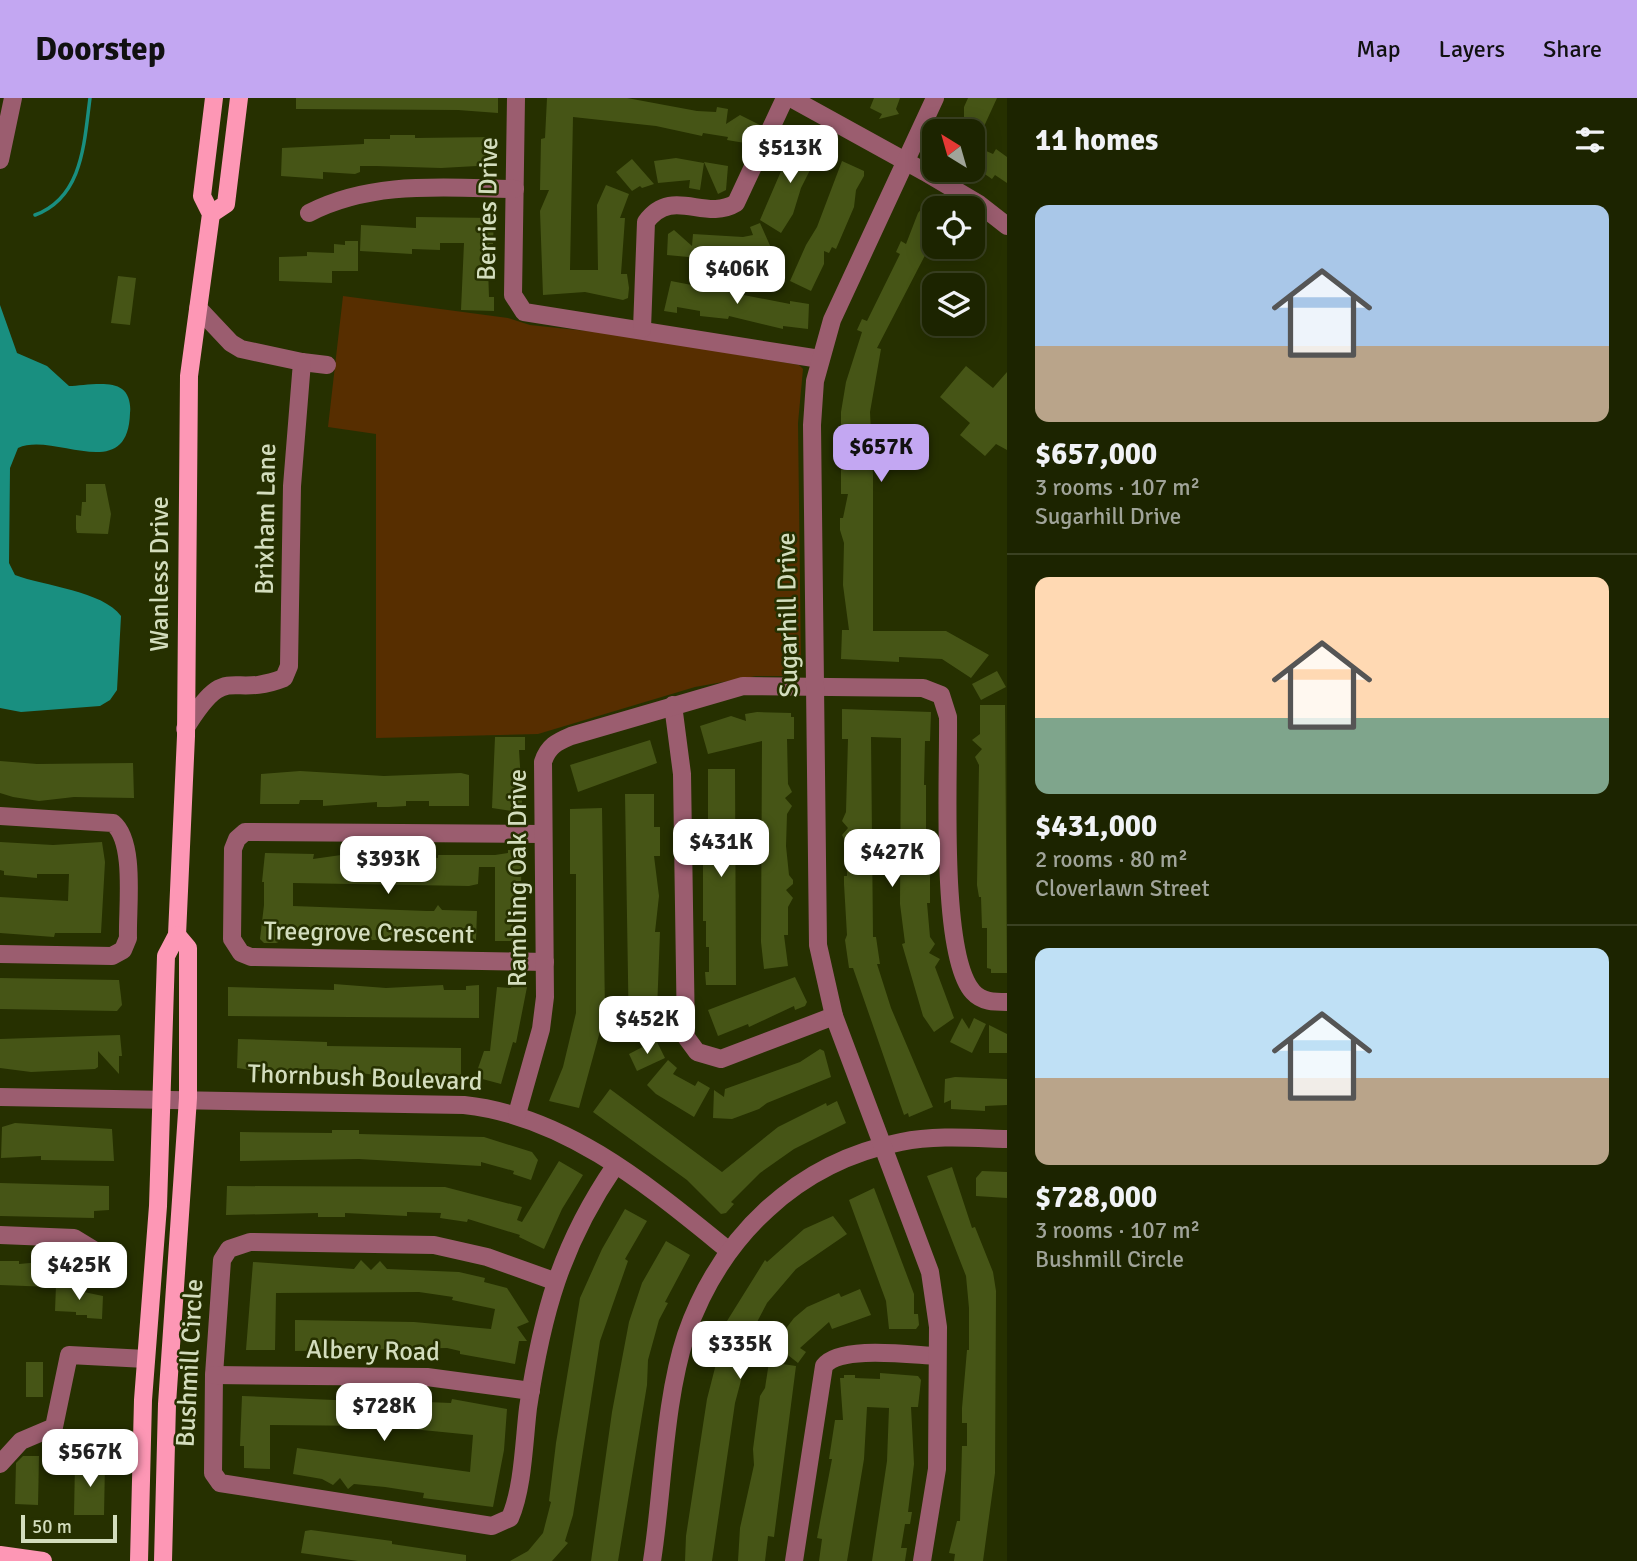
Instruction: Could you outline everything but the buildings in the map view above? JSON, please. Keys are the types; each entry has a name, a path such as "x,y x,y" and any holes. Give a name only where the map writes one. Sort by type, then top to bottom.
{"main road":[{"name":"Wanless Drive","path":"139,1561 146,1359 162,1098 166,956 177,935 186,729 189,376 211,214 202,196 214,98"},
{"name":"Wanless Drive","path":"211,214 226,204 239,98"},
{"name":"Wanless Drive","path":"163,1561 167,1404 188,1098 188,948 177,935"},
{"path":"0,1555 43,1561"}],"street":[{"path":"0,160 13,98"},
{"name":"Berries Drive","path":"516,98 513,295 517,305 535,316 642,329 820,359"},
{"path":"642,329 646,222 654,211 666,206 719,210 736,203 785,98"},
{"path":"791,98 979,204 1007,226"},
{"name":"Sugarhill Drive","path":"922,1561 937,1468 937,1306 930,1272 834,1016 823,978 816,918 812,425 820,359 832,320 935,98"},
{"path":"309,213 331,201 392,188 515,189"},
{"path":"198,308 231,343 241,349 327,365"},
{"name":"Brixham Lane","path":"186,729 213,690 224,685 272,682 284,678 289,666 292,486 302,362"},
{"name":"Rambling Oak Drive","path":"517,1114 541,1029 545,961 543,762 554,743 743,686 923,688 941,695 948,717 951,927 968,986 982,1000 1007,1002"},
{"path":"673,705 682,774 686,1037 698,1052 712,1059 721,1059 834,1016"},
{"path":"0,816 113,823 120,829 127,845 128,938 123,950 112,956 0,954"},
{"name":"Treegrove Crescent","path":"543,834 245,832 237,839 233,849 232,932 235,946 251,957 545,961"},
{"name":"Thornbush Boulevard","path":"0,1097 188,1098 464,1105 517,1114 569,1135 728,1250"},
{"path":"652,1561 679,1363 686,1336 704,1293 728,1250 764,1213 804,1182 842,1160 883,1147 938,1138 1007,1139"},
{"name":"Bushmill Circle","path":"554,1281 487,1257 434,1245 250,1242 229,1249 222,1260 214,1375 211,1455 213,1473 220,1483 492,1526 510,1518 514,1510 531,1391 554,1281 593,1200 615,1166"},
{"path":"0,1235 74,1238 97,1252"},
{"path":"794,1561 824,1366 829,1360 846,1354 937,1356"},
{"path":"0,1464 21,1441 54,1427 69,1356 146,1359"},
{"name":"Albery Road","path":"214,1375 427,1377 531,1391"}],"shaded area":[{"path":"343,296 508,318 530,325 624,335 799,365 803,369 798,423 801,663 797,676 756,676 695,687 538,734 376,738 376,434 328,427"}],"water":[{"path":"0,305 17,353 47,366 69,386 117,386 129,400 130,413 126,435 117,447 103,452 87,452 33,445 18,448 10,468 9,563 15,575 87,595 101,601 121,616 117,690 110,700 100,706 21,712 0,708"}],"waterway":[{"path":"35,215 51,207 72,182 83,150 90,98"}]}
